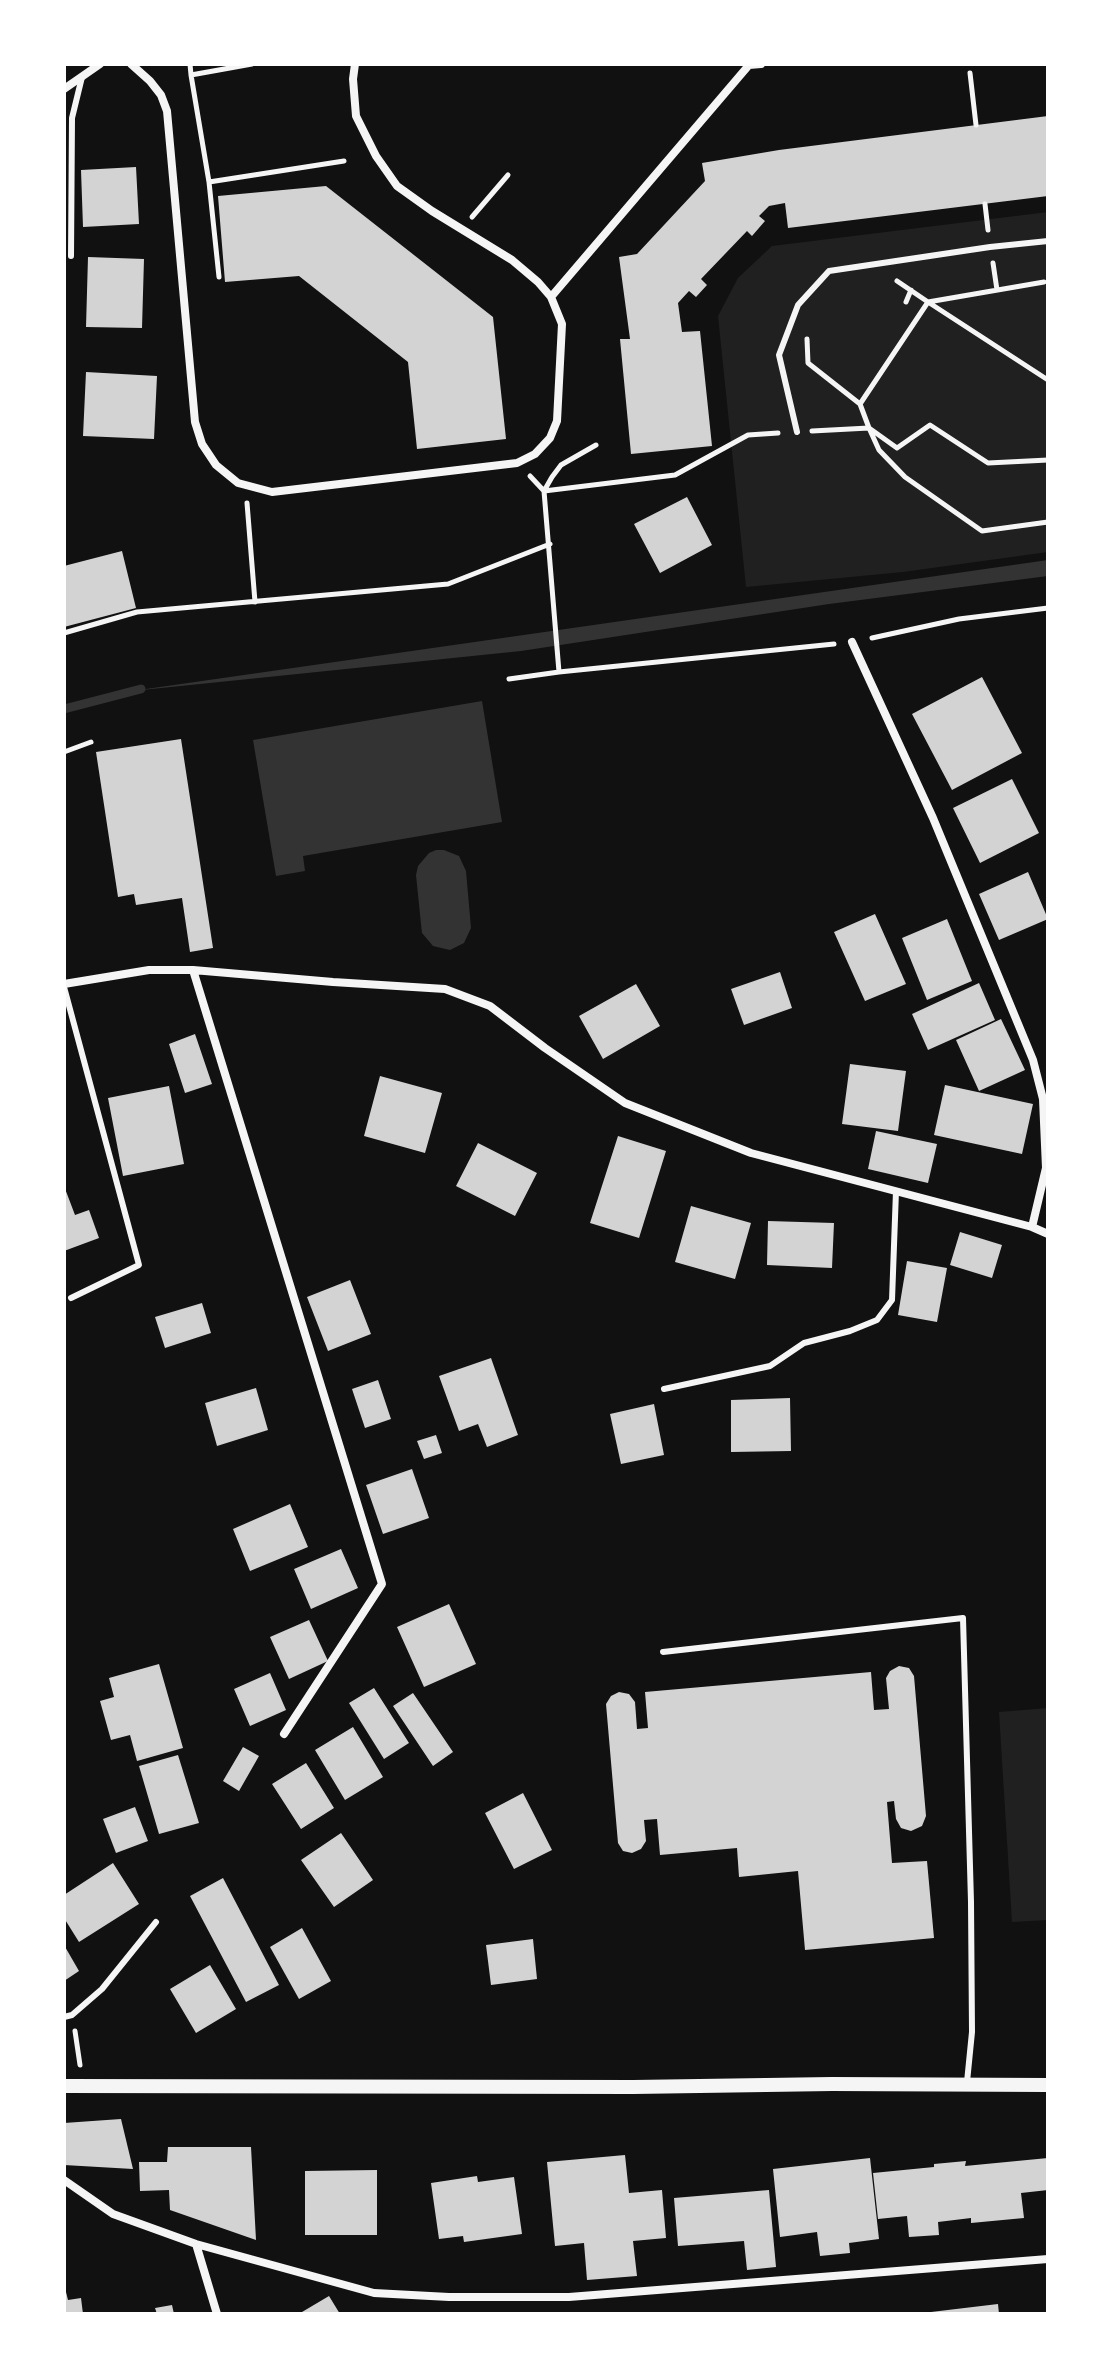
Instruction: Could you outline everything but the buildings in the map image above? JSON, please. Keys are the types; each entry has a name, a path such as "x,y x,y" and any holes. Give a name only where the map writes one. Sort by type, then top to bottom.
{"street":[{"path":"64,89 100,64"},
{"path":"131,64 161,95 167,111 195,422 202,444 216,465 238,483 272,492 517,463 535,454 550,438 557,421 562,324 551,297 512,260 397,186 376,156 356,116 355,64"},
{"path":"551,297 748,65 761,64"},
{"path":"852,642 933,818 1033,1060 1043,1099 1046,1168 1032,1227"},
{"path":"64,986 149,970 193,970 445,989 490,1006 625,1103 751,1153 1032,1227 1048,1234"},
{"path":"193,970 382,1584 284,1734"},
{"path":"64,2086 1048,2085"},
{"path":"64,2180 113,2214 196,2244 374,2293 449,2297 569,2297 1048,2259"},
{"path":"196,2244 217,2314"}],"lane":[{"path":"71,256 72,118 82,77"},
{"path":"797,432 779,355 798,305 829,271 1048,241"},
{"path":"64,986 139,1265 71,1298"},
{"path":"664,1389 770,1366 804,1343 877,1320 892,1300 896,1191"},
{"path":"663,1652 963,1618 972,2017 967,2086"},
{"path":"68,2016 102,1989 156,1922"}],"path":[{"path":"190,64 209,182 219,277"},
{"path":"191,75 252,64"},
{"path":"970,73 976,125"},
{"path":"209,182 344,161"},
{"path":"469,221 508,175"},
{"path":"887,273 1048,380"},
{"path":"860,404 928,302 1044,282"},
{"path":"906,302 911,290"},
{"path":"807,336 808,363 860,404 879,450 905,477 982,531 1048,522"},
{"path":"544,491 675,475 748,435 869,428 897,448 930,425 988,463 1048,460"},
{"path":"559,672 544,491 561,465 596,445"},
{"path":"246,485 255,602"},
{"path":"64,633 137,612 448,584 550,544"},
{"path":"509,679 852,642 959,619 1048,608"},
{"path":"64,752 91,742"},
{"path":"68,2016 84,2086"}],"shaded area":[{"path":"1048,212 1048,552 903,572 746,587 718,316 738,278 772,246"},
{"path":"1048,560 1048,576 829,604 521,651 132,691"},
{"path":"482,701 502,822 303,856 305,871 276,876 253,740"},
{"path":"436,850 459,856 466,871 471,928 464,943 450,950 433,946 422,933 416,875 418,866 429,853"},
{"path":"1048,1708 1048,1920 1012,1922 999,1712"}],"waterway":[{"path":"64,709 141,689"}]}
